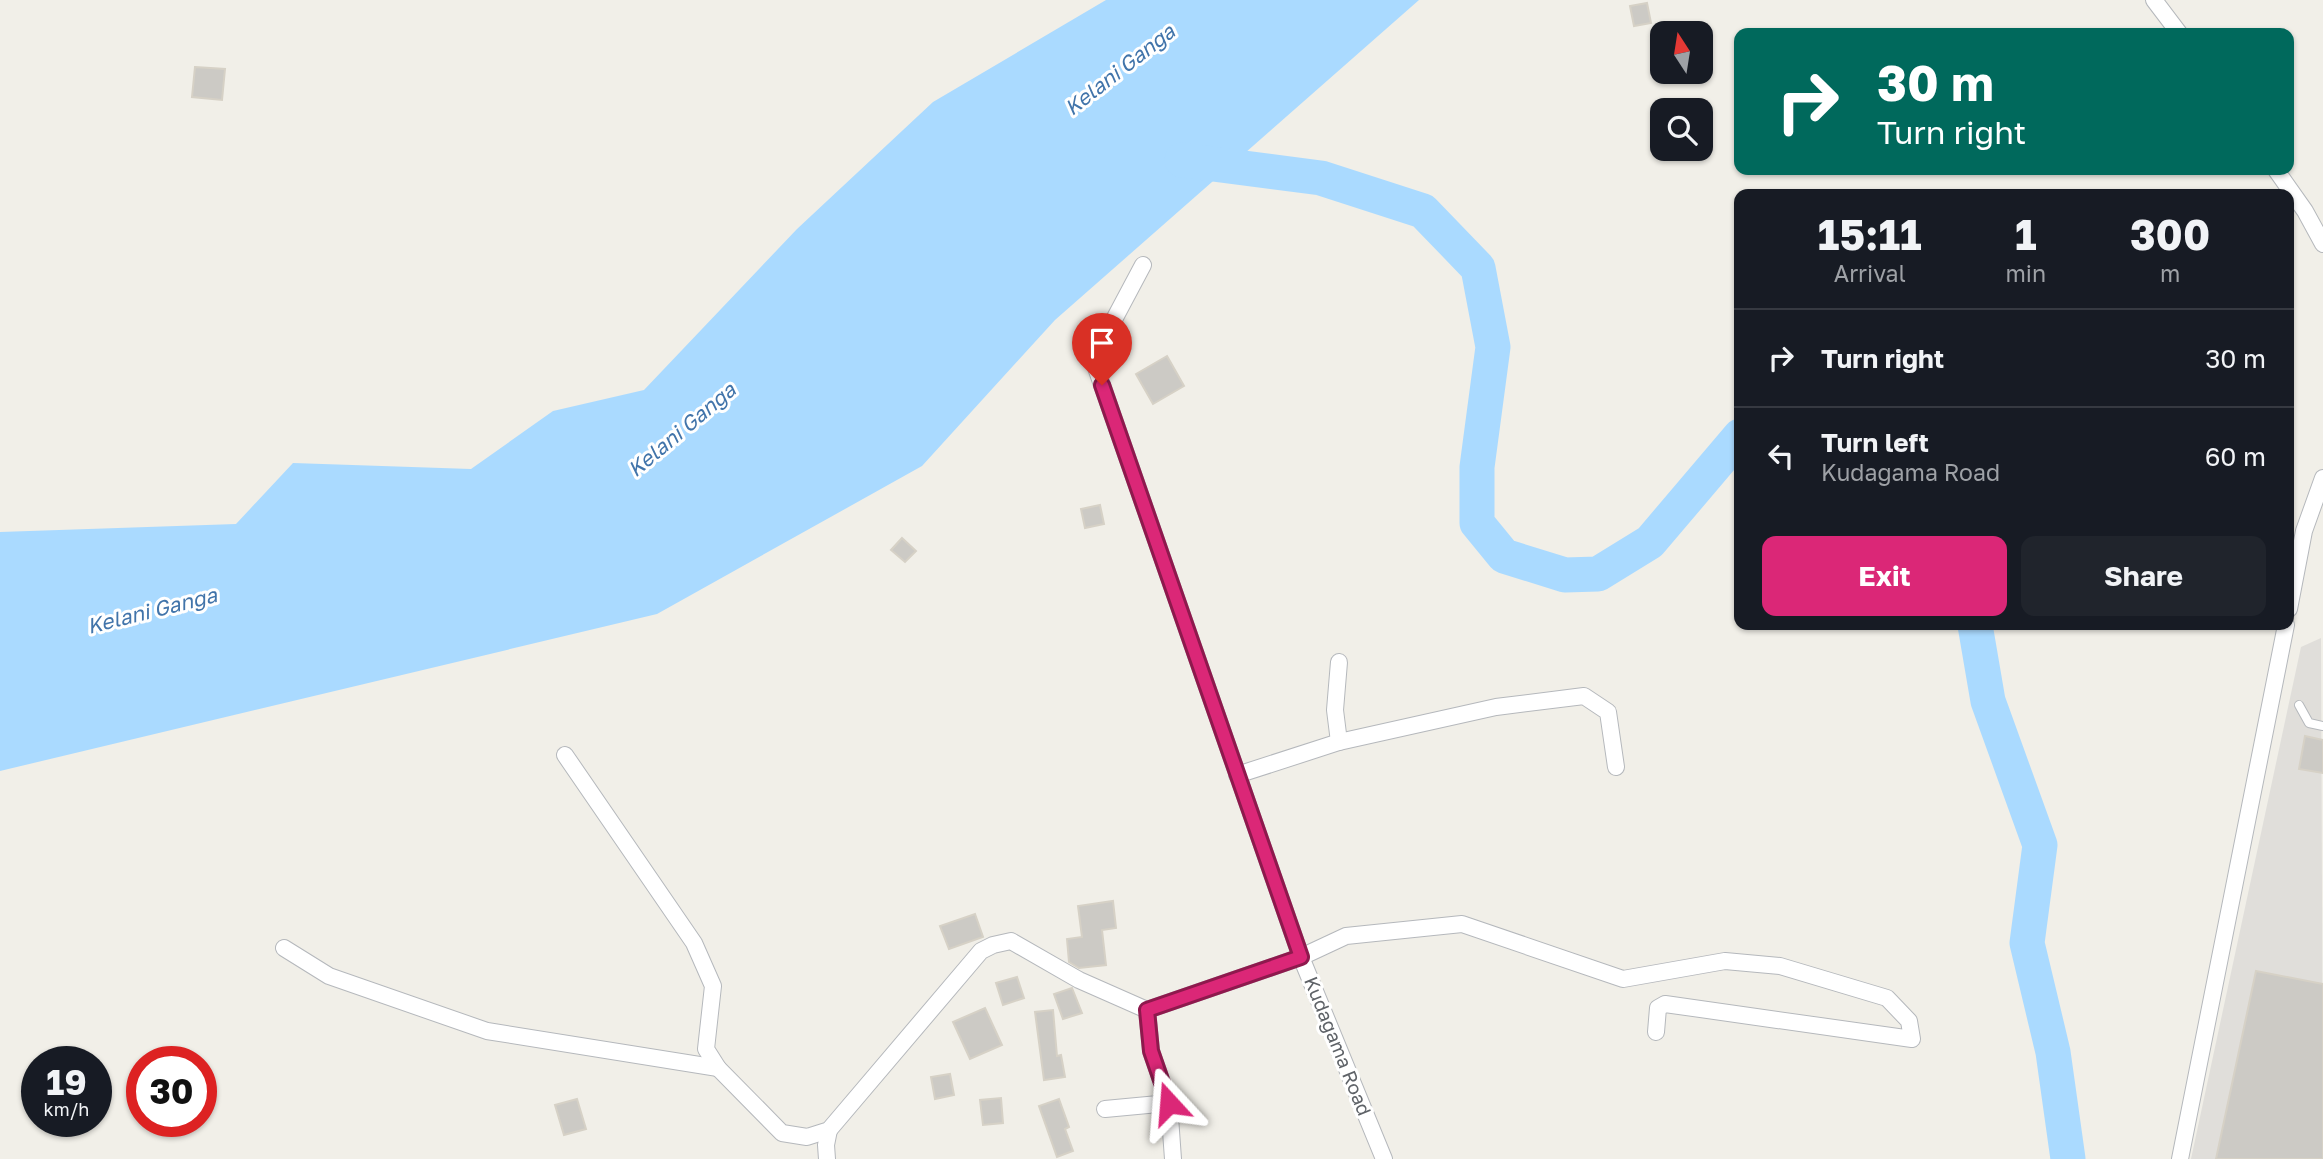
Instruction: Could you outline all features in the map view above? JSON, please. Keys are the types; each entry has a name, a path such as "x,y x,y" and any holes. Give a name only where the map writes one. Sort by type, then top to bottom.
{"street":[{"path":"2154,0 2175,28"},
{"path":"2294,195 2323,244"},
{"name":"Kudagama Road","path":"1143,265 1093,359 1301,957 1384,1159"},
{"path":"2294,583 2304,531 2323,478"},
{"path":"2180,1159 2285,630"},
{"path":"1339,662 1335,710 1339,741"},
{"path":"1237,775 1339,741 1496,706 1584,696 1608,712 1616,767"},
{"path":"565,755 694,943 713,986 706,1049 718,1069 782,1133 807,1137 829,1130"},
{"path":"827,1159 829,1130 981,951 1011,941 1079,980 1147,1010 1301,957 1346,936 1462,923 1623,979 1725,961 1780,966 1887,998 1909,1021 1912,1039 1665,1004 1658,1008 1656,1032"},
{"path":"284,948 329,976 487,1031 718,1069"},
{"path":"1147,1010 1151,1051 1169,1103 1173,1159"},
{"path":"1105,1109 1169,1103"}],"lane":[{"path":"2299,705 2309,723 2323,726"}],"shaded area":[{"path":"2321,638 2323,1159 2191,1159 2301,647"}],"water":[{"name":"Kelani Ganga","path":"1106,0 1419,0 1055,320 922,466 657,614 0,771 0,532 236,524 293,463 471,469 553,411 644,390 797,229 933,102"}],"building":[{"path":"1647,3 1650,23 1634,26 1630,6"},
{"path":"195,67 225,69 222,100 192,97"},
{"path":"1167,356 1184,386 1153,404 1136,374"},
{"path":"1100,505 1104,524 1085,528 1081,509"},
{"path":"902,538 916,551 905,562 891,550"},
{"path":"2305,736 2323,740 2323,773 2299,769"},
{"path":"1113,901 1116,928 1102,930 1106,965 1079,968 1069,962 1067,939 1082,937 1078,906"},
{"path":"975,914 983,937 949,949 940,926"},
{"path":"2256,971 2323,984 2323,1159 2216,1159"},
{"path":"1017,977 1024,998 1003,1005 996,983"},
{"path":"1072,988 1082,1013 1063,1019 1054,994"},
{"path":"985,1008 1002,1045 970,1059 953,1022"},
{"path":"1053,1010 1057,1056 1061,1055 1065,1077 1044,1080 1035,1012"},
{"path":"950,1074 954,1095 935,1099 931,1077"},
{"path":"1001,1098 1003,1123 983,1125 980,1100"},
{"path":"577,1099 586,1129 564,1135 555,1105"},
{"path":"1059,1099 1069,1127 1065,1129 1073,1151 1057,1157 1039,1106"}],"waterway":[{"path":"1182,160 1321,178 1423,211 1478,268 1493,347 1477,467 1477,523 1504,556 1565,575 1598,574 1650,542 1734,443"},
{"path":"1976,630 1988,701 2040,845 2027,943 2053,1052 2068,1159"}],"route":[{"path":"1102,385 1301,957 1147,1010 1151,1051 1169,1103"}]}
